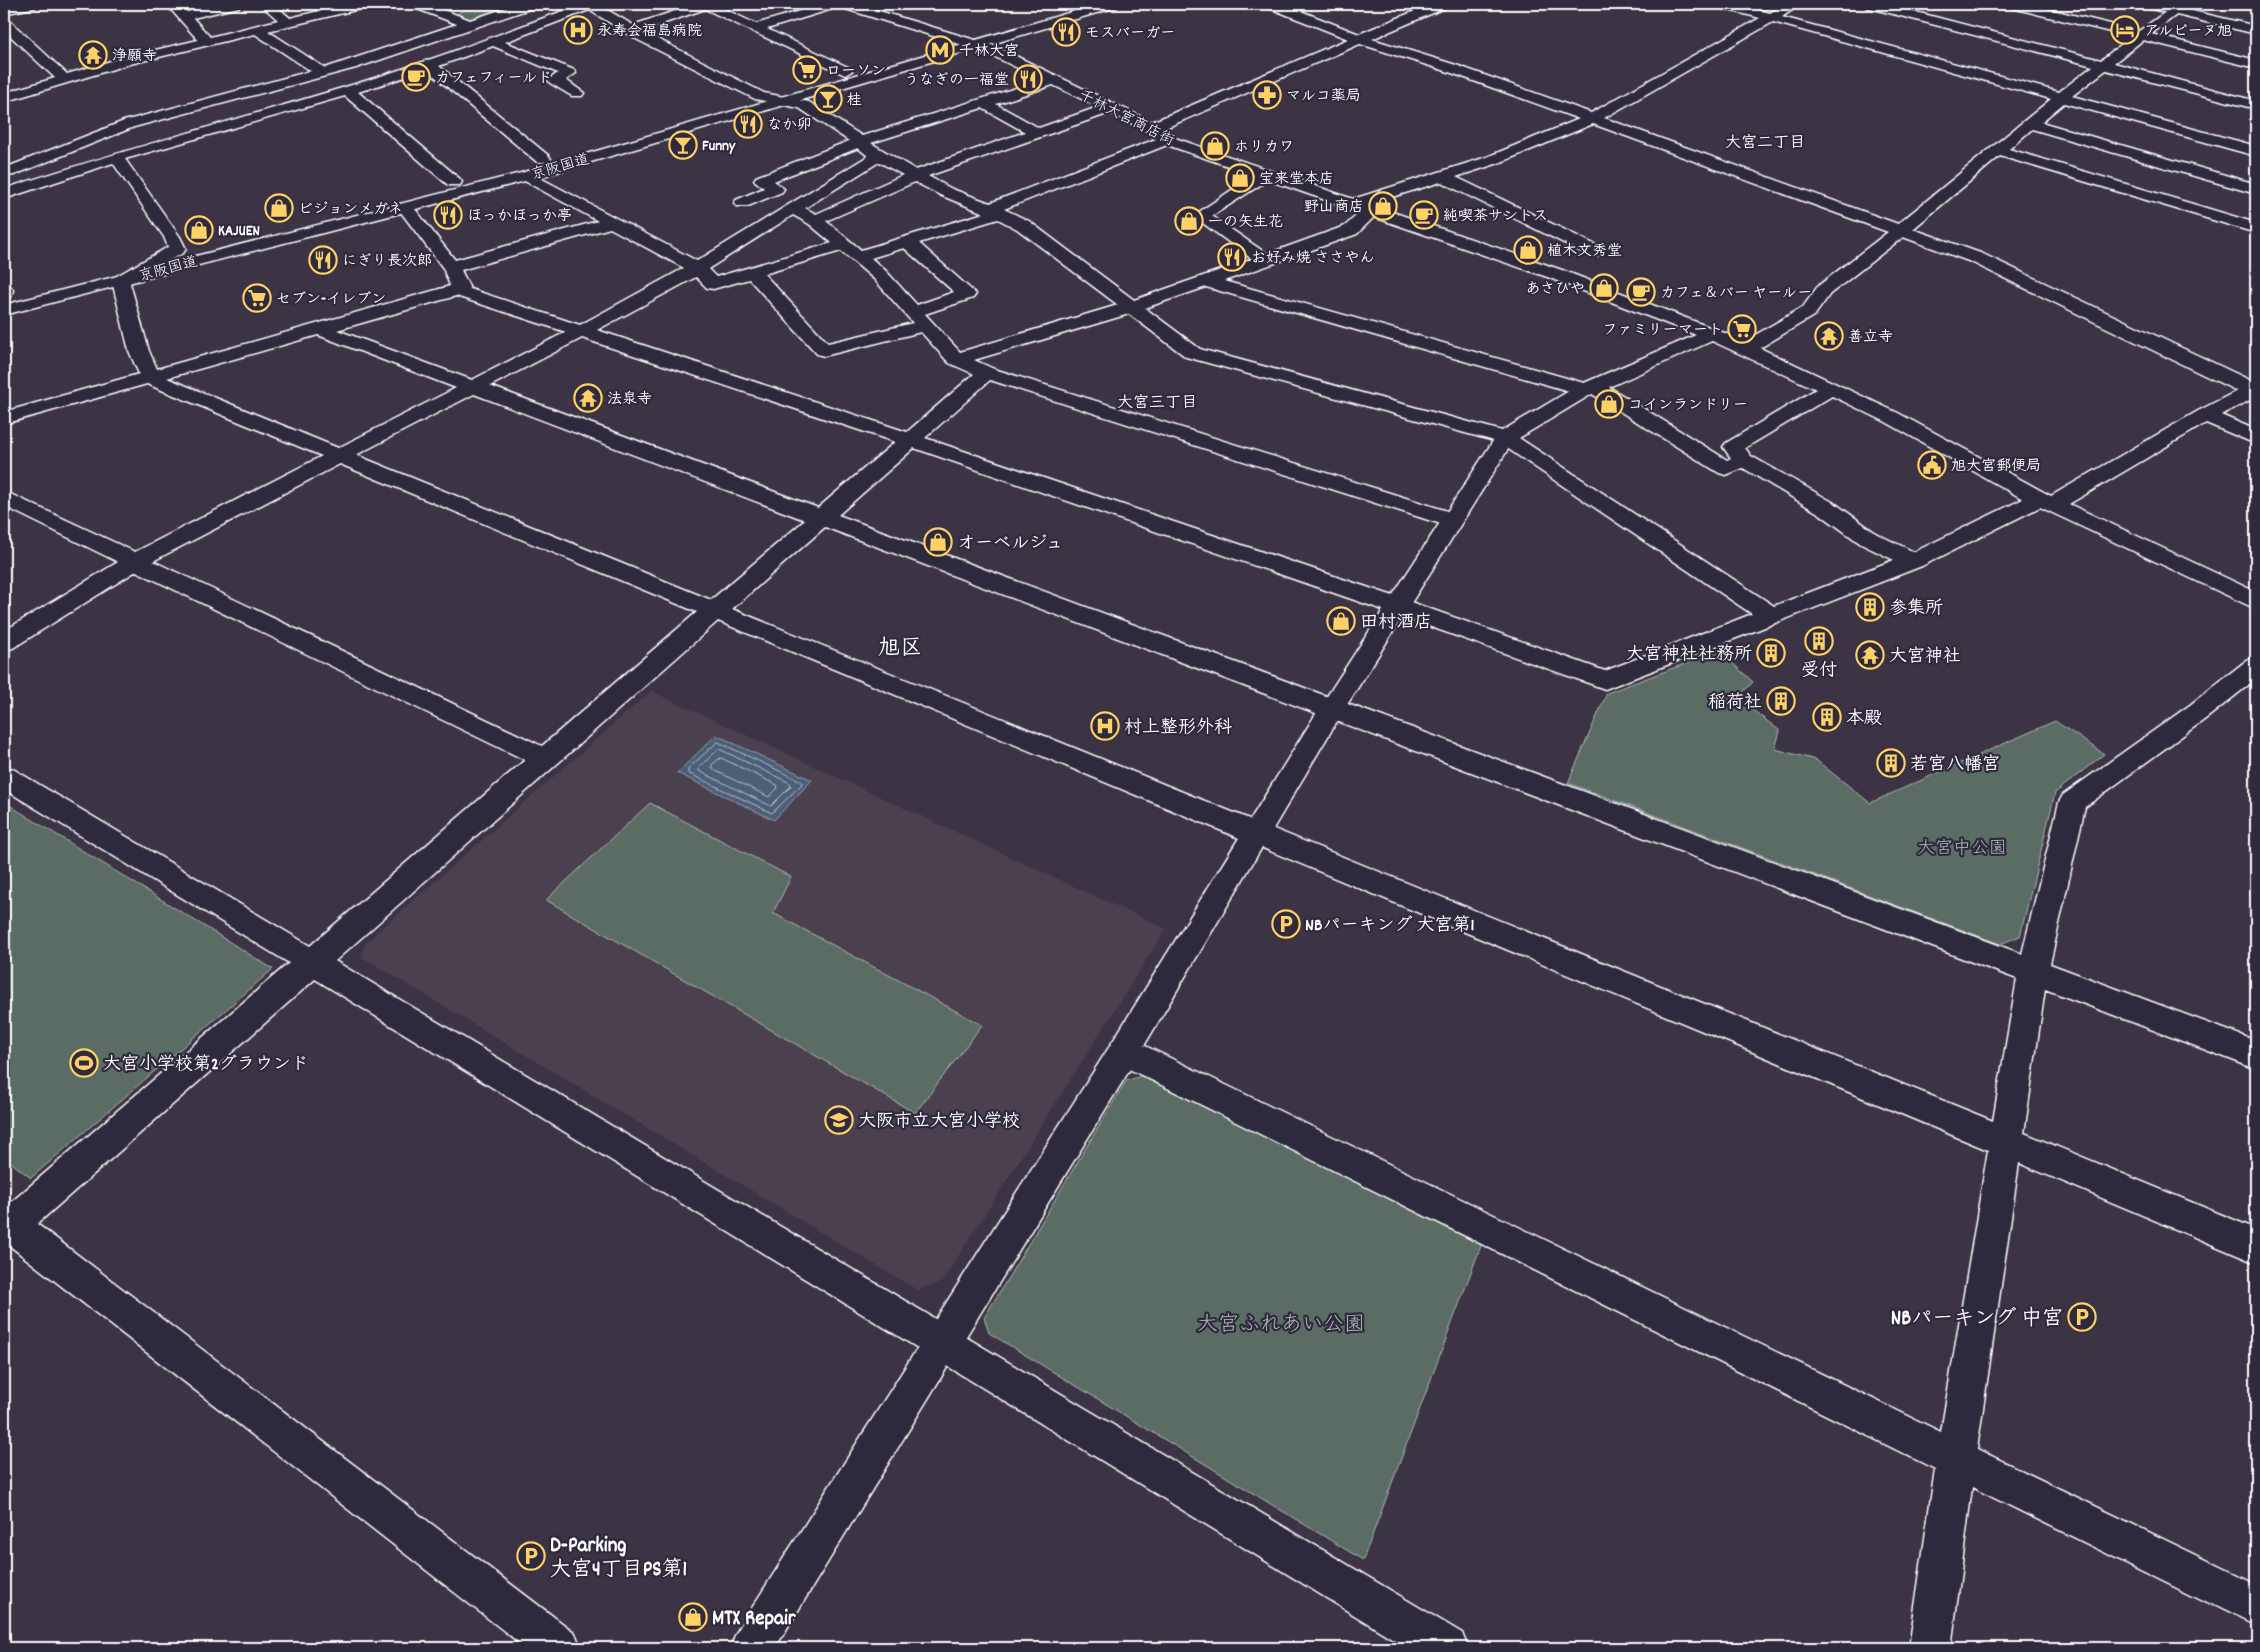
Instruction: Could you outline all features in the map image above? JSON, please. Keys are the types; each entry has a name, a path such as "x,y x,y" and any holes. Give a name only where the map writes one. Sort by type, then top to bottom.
{"main road":[{"path":"11,7 31,4"},
{"path":"172,4 208,42"},
{"path":"185,16 234,4"},
{"path":"266,4 289,23"},
{"path":"4,98 126,61 363,4"},
{"path":"417,4 471,25"},
{"path":"4,169 8,172 129,124 322,72 471,25 530,4"},
{"path":"4,194 116,157 348,92 429,65 591,4 632,30 760,96 804,105 879,156 946,192 995,211 1023,225 1193,353 1505,438 1770,615"},
{"path":"756,28 836,4"},
{"name":"千林大宮商店街","path":"843,4 904,26 990,49 1152,128 1168,140 1556,274 1746,348 1891,417 2046,502 2256,601"},
{"name":"京阪国道","path":"4,297 177,249 544,159 1076,4"},
{"name":"京阪国道","path":"4,297 122,280 527,176 1112,4"},
{"path":"1272,4 1359,39 1451,68 1590,120 1977,258 2254,390"},
{"path":"1152,128 1442,4"},
{"path":"1722,4 2256,151"},
{"path":"1353,204 1493,160 1590,120 1795,4"},
{"path":"1871,4 2256,104"},
{"path":"2013,4 2256,64"},
{"path":"2148,4 2177,7 2256,30"},
{"path":"632,30 707,5 845,71"},
{"path":"1746,348 1809,311 1824,290 1901,230 2062,97 2177,7"},
{"path":"4,23 9,35 64,79"},
{"path":"258,30 322,72"},
{"path":"492,41 569,73 555,80 577,93"},
{"path":"429,65 544,159"},
{"path":"742,203 776,189 762,180 860,142 1056,80"},
{"path":"348,92 454,182"},
{"path":"984,103 1037,133"},
{"path":"815,220 916,175 1111,108"},
{"path":"2031,124 2256,189"},
{"path":"527,176 697,268 713,284 752,272 850,251 907,242 995,211 1006,200 1168,140"},
{"path":"1998,151 2256,228"},
{"path":"4,642 137,560 580,332 697,268 879,156"},
{"path":"116,157 172,236 177,249 122,280 139,351 151,378 713,612 1257,831 2256,1246"},
{"path":"1265,260 1201,216 1267,174"},
{"path":"1442,176 1594,251"},
{"path":"405,207 451,266 460,289 464,293 910,440 1397,606 1605,680 1914,560 2046,502 2254,390"},
{"path":"793,208 815,220 880,275 956,359 987,373 1452,520"},
{"path":"956,359 1132,307 1351,230 1371,210"},
{"path":"451,266 613,222"},
{"path":"752,272 824,350 920,319 967,294 907,242"},
{"path":"1206,281 1590,388 1726,468 1744,460"},
{"path":"4,418 321,330 460,289"},
{"path":"321,330 2256,1055"},
{"path":"751,1648 1124,1051 1331,710 1505,438 1590,388 1711,335"},
{"path":"560,1648 6,1226 546,759 987,373"},
{"path":"1830,388 1733,447 1744,460 1828,509 1869,539 1914,560"},
{"path":"2205,415 2256,438"},
{"path":"4,498 137,560 546,759"},
{"path":"1930,1648 1956,1457 2033,970 2073,802 2200,710 2256,666"},
{"path":"4,776 942,1341 1447,1648"},
{"path":"1124,1051 1956,1457 2256,1606"}],"shaded area":[{"name":"大阪市立大宮小学校","path":"651,691 1166,929 942,1282 917,1290 362,957 364,944"}],"green space":[{"path":"480,4 523,4 473,22 453,15"},
{"name":"大宮中公園","path":"1719,651 1753,682 1737,698 1780,731 1775,749 1816,760 1870,803 2055,721 2104,754 2055,793 2020,936 2000,944 1568,783 1607,693"},
{"name":"大宮小学校第2グラウンド","path":"4,802 273,969 31,1178 4,1157"},
{"path":"650,803 791,877 773,913 982,1025 915,1113 546,900"},
{"name":"大宮ふれあい公園","path":"1141,1076 1482,1243 1363,1560 989,1333 984,1318 1126,1081"}],"water":[{"path":"716,735 812,780 774,820 677,773"}],"place":[{"name":"永寿会福島病院","path":"578,30"},
{"name":"アルピーヌ旭","path":"2125,30"},
{"name":"モスバーガー","path":"1066,32"},
{"name":"千林大宮","path":"940,50"},
{"name":"浄願寺","path":"93,55"},
{"name":"ローソン","path":"807,70"},
{"name":"カフェフィールド","path":"416,77"},
{"name":"うなぎの一福堂","path":"1028,79"},
{"name":"マルコ薬局","path":"1267,95"},
{"name":"桂","path":"828,99"},
{"name":"なか卯","path":"748,124"},
{"name":"Funny","path":"683,145"},
{"name":"ホリカワ","path":"1215,146"},
{"name":"宝来堂本店","path":"1240,178"},
{"name":"野山商店","path":"1383,206"},
{"name":"ビジョンメガネ","path":"279,208"},
{"name":"ほっかほっか亭","path":"448,215"},
{"name":"純喫茶サントス","path":"1424,215"},
{"name":"一の矢生花","path":"1189,221"},
{"name":"KAJUEN","path":"199,230"},
{"name":"植木文秀堂","path":"1528,250"},
{"name":"お好み焼 ささやん","path":"1232,257"},
{"name":"にぎり長次郎","path":"323,260"},
{"name":"あさひや","path":"1604,288"},
{"name":"カフェ＆バー ヤールー","path":"1641,292"},
{"name":"セブン-イレブン","path":"257,298"},
{"name":"ファミリーマート","path":"1742,329"},
{"name":"善立寺","path":"1829,336"},
{"name":"法泉寺","path":"588,398"},
{"name":"コインランドリー","path":"1609,404"},
{"name":"旭大宮郵便局","path":"1932,465"},
{"name":"オーベルジュ","path":"938,542"},
{"name":"参集所","path":"1870,607"},
{"name":"田村酒店","path":"1341,621"},
{"name":"受付","path":"1819,641"},
{"name":"大宮神社社務所","path":"1771,653"},
{"name":"大宮神社","path":"1870,655"},
{"name":"稲荷社","path":"1781,701"},
{"name":"本殿","path":"1827,717"},
{"name":"村上整形外科","path":"1105,726"},
{"name":"若宮八幡宮","path":"1891,763"},
{"name":"NBパーキング 大宮第1","path":"1286,924"},
{"name":"大宮小学校第2グラウンド","path":"84,1063"},
{"name":"大阪市立大宮小学校","path":"839,1120"},
{"name":"NBパーキング 中宮","path":"2082,1317"},
{"name":"D-Parking 大宮4丁目PS第1","path":"531,1556"},
{"name":"MTX Repair","path":"693,1617"}],"district":[{"name":"大宮二丁目","path":"1765,141"},
{"name":"大宮三丁目","path":"1157,401"},
{"name":"旭区","path":"900,646"}]}
